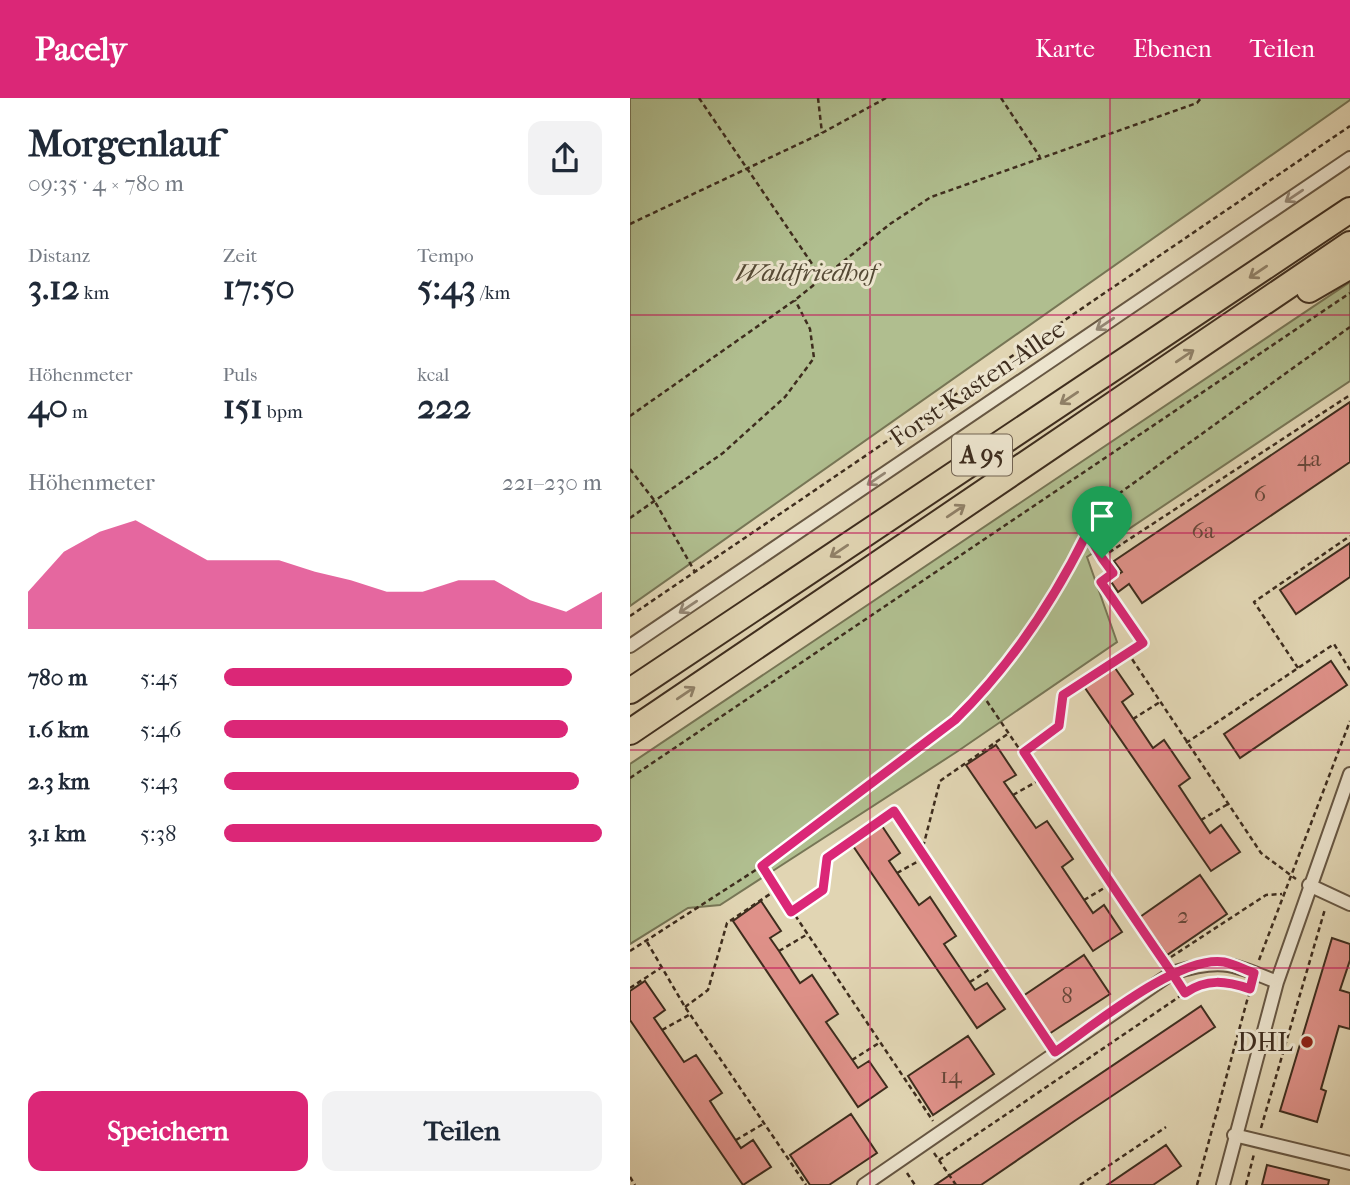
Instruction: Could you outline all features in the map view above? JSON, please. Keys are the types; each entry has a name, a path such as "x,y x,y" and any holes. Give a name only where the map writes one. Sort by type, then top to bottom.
{"highway":[{"name":"A 95","path":"630,691 1350,210"},
{"name":"A 95","path":"630,732 1350,244"},
{"path":"1232,325 1282,306 1350,266"}],"street":[{"name":"Forst-Kasten-Allee","path":"630,646 1350,158"},
{"path":"1223,1185 1234,1135 1277,982 1308,885 1350,774"},
{"path":"1308,885 1350,904"},
{"path":"864,1185 1172,973 1208,962 1224,962 1277,982"},
{"path":"1234,1135 1350,1163"}],"path":[{"path":"699,98 748,166 821,277"},
{"path":"818,98 822,133"},
{"path":"630,224 822,133 886,98"},
{"path":"1001,98 1040,157"},
{"path":"630,416 795,300 890,224 931,197 1197,103 1201,98"},
{"path":"630,616 1350,127"},
{"path":"630,778 1350,293"},
{"path":"630,518 723,453 785,397 814,358 810,329 795,300"},
{"path":"630,951 762,866 955,720 982,694 1020,645 1067,574 1087,533 1117,495 1350,327"},
{"path":"1102,558 1350,395"},
{"path":"630,469 654,500 695,572"},
{"path":"1024,752 1059,726 1063,695 1143,643 1101,582 1113,573 1087,533"},
{"path":"1298,668 1254,603 1350,536"},
{"path":"1186,743 1334,644 1350,670"},
{"path":"1128,653 1261,853 1290,876 1308,885"},
{"path":"982,694 1024,752 1164,962 1258,899 1266,895 1282,894"},
{"path":"1133,719 1161,701"},
{"path":"1197,1185 1254,973 1350,721"},
{"path":"897,873 923,857 940,781 1009,733"},
{"path":"1013,795 1041,779"},
{"path":"1201,820 1228,804"},
{"path":"791,912 823,890 827,858 894,811 1055,1052"},
{"path":"762,866 941,1132"},
{"path":"1084,900 1112,884"},
{"path":"685,1007 708,990 727,923 776,890"},
{"path":"1246,1185 1325,915 1327,893"},
{"path":"779,951 806,935"},
{"path":"646,941 689,1014 806,1185"},
{"path":"970,982 996,965"},
{"path":"630,988 662,967"},
{"path":"1172,973 1185,993"},
{"path":"939,1160 1198,984 1214,981 1250,989"},
{"path":"662,1030 689,1014"},
{"path":"852,1060 880,1043"},
{"path":"736,1140 764,1124"},
{"path":"1080,1185 1166,1126"},
{"path":"926,1142 956,1185"},
{"path":"630,1177 635,1185"}],"green space":[{"name":"Waldfriedhof","path":"630,98 1350,98 1350,100 630,606"},
{"path":"1350,282 1350,381 1087,557 1117,642 958,751 720,905 688,908 630,944 630,764"}],"building":[{"path":"1350,402 1350,462 1142,603 1129,584 1118,592 1110,580 1122,572 1114,561"},
{"path":"1350,543 1350,577 1296,614 1280,590"},
{"path":"1331,661 1347,685 1240,758 1224,734"},
{"path":"1113,665 1133,694 1122,702 1153,748 1164,740 1190,778 1179,786 1210,833 1221,825 1240,852 1211,871 1083,685"},
{"path":"996,745 1016,775 1004,782 1036,828 1047,821 1073,859 1062,867 1093,913 1104,905 1122,932 1093,951 966,765"},
{"path":"880,823 900,853 889,861 919,905 930,897 956,936 944,944 975,990 987,983 1005,1009 977,1028 851,843"},
{"path":"1200,875 1227,914 1167,955 1140,917"},
{"path":"761,901 781,931 770,938 800,983 812,975 838,1014 826,1022 858,1068 869,1061 887,1087 858,1107 733,921"},
{"path":"1332,938 1350,944 1350,960 1340,990 1350,993 1350,1029 1339,1026 1321,1089 1326,1091 1317,1122 1280,1111"},
{"path":"1084,955 1110,994 1049,1034 1023,996"},
{"path":"645,981 665,1010 654,1018 684,1062 696,1055 722,1093 710,1101 741,1148 753,1140 771,1167 743,1185 630,1020 630,991"},
{"path":"1201,1006 1215,1027 981,1185 935,1185"},
{"path":"968,1036 994,1074 933,1115 908,1076"},
{"path":"851,1114 877,1153 829,1185 810,1185 790,1155"},
{"path":"1166,1145 1181,1166 1153,1185 1107,1185"},
{"path":"1267,1165 1329,1180 1328,1185 1262,1185"}],"place":[{"name":"DHL","path":"1307,1042"}],"route":[{"path":"1102,558 1087,533 1067,574 1020,645 982,694 955,720 762,866 791,912 823,890 827,858 894,811 1055,1052 1172,973 1208,962 1224,962 1254,973 1250,989 1233,983 1214,981 1198,984 1185,993 1172,973 1041,779 1024,752 1059,726 1063,695 1143,643 1101,582 1113,573 1102,558"}]}
